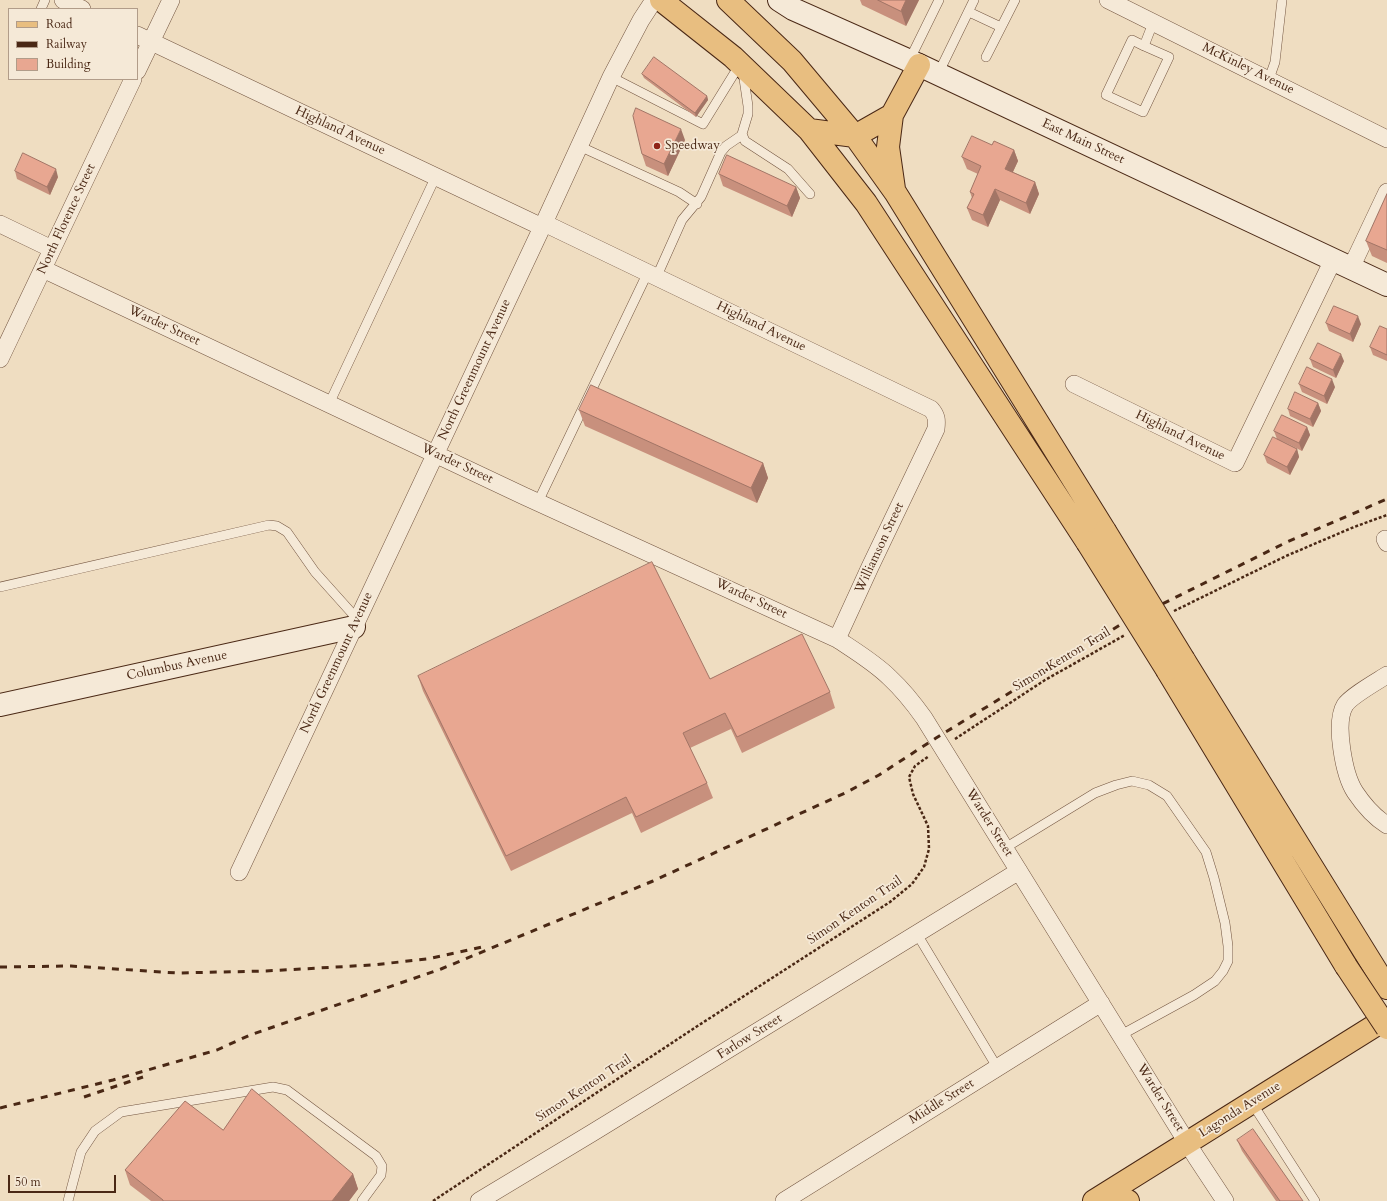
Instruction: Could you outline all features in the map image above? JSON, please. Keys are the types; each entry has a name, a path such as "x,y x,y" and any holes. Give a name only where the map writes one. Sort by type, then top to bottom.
{"main road":[{"path":"661,0 741,65 809,130 866,203 1096,536"},
{"path":"728,0 792,61 855,136 895,192 1096,536 1176,665 1387,988"},
{"name":"East Main Street","path":"779,0 793,9 922,66 1347,260 1387,285"},
{"path":"895,192 888,147 892,115 922,66"},
{"path":"809,130 855,136 892,115"},
{"name":"Columbus Avenue","path":"0,705 356,623"},
{"path":"1176,665 1346,966 1387,1028"},
{"name":"Lagonda Avenue","path":"1111,1198 1187,1142 1387,1018"}],"street":[{"path":"63,0 80,8"},
{"path":"138,66 144,38 171,0"},
{"name":"North Greenmount Avenue","path":"239,872 543,225 610,77 641,20 654,0"},
{"name":"McKinley Avenue","path":"1108,0 1387,139"},
{"name":"Highland Avenue","path":"144,38 436,176 652,274 931,410 937,420 936,429 923,457"},
{"name":"North Florence Street","path":"0,359 133,80"},
{"path":"1347,260 1387,192"},
{"path":"0,224 52,249"},
{"name":"Highland Avenue","path":"1074,384 1235,463 1280,369 1347,260"},
{"name":"Warder Street","path":"43,269 538,502 837,639 862,655 884,672 903,691 924,718 1225,1201"},
{"name":"Williamson Street","path":"837,639 923,457"},
{"path":"1387,675 1346,703 1341,711 1340,730 1341,748 1354,791 1366,807 1387,825"},
{"name":"Farlow Street","path":"479,1201 1019,871"},
{"name":"Middle Street","path":"784,1201 1101,1003"}],"lane":[{"path":"922,66 939,0"},
{"path":"922,66 968,12 974,0"},
{"path":"986,58 1015,0"},
{"path":"1269,79 1275,62 1282,0"},
{"path":"968,12 1001,27"},
{"path":"1144,46 1153,23"},
{"path":"1132,40 1144,46 1169,57 1143,112 1106,95 1132,40"},
{"path":"610,77 703,124 741,65"},
{"path":"741,65 748,106 748,114 743,127 742,135 745,141 788,169 810,194"},
{"path":"538,502 652,274 682,220 697,204 721,152 726,146 742,135"},
{"path":"579,146 679,192 697,204"},
{"path":"329,404 436,176"},
{"path":"0,587 269,525 277,526 287,532 315,572 356,623"},
{"path":"1005,848 1095,793 1132,781 1149,785 1167,796 1206,852 1225,923 1228,961 1224,971 1215,981 1194,995 1121,1035"},
{"path":"917,934 997,1067"},
{"path":"68,1201 81,1152 95,1131 121,1112 273,1087 287,1090 376,1156 382,1166 381,1175 362,1201"},
{"path":"1252,1102 1315,1201"}],"path":[{"path":"1169,614 1286,556 1354,527 1387,515"},
{"name":"Simon Kenton Trail","path":"433,1201 696,1027 890,902 912,884 924,867 929,849 928,826 913,794 909,777 915,766 1045,680 1127,634"}],"building":[{"path":"878,0 906,0 901,11"},
{"path":"654,57 707,96 695,113 642,74"},
{"path":"636,108 681,129 664,164 642,154 633,116"},
{"path":"972,136 992,145 994,141 1014,150 1005,169 1035,182 1026,203 995,189 983,215 967,208 974,194 970,192 981,166 962,157"},
{"path":"23,153 56,169 47,187 15,171"},
{"path":"727,155 796,187 787,206 719,174"},
{"path":"1387,194 1387,250 1366,241"},
{"path":"1334,306 1358,316 1350,334 1326,323"},
{"path":"1380,326 1387,329 1387,355 1370,347"},
{"path":"1318,343 1341,354 1333,370 1310,359"},
{"path":"1307,367 1332,379 1324,396 1299,384"},
{"path":"591,385 763,463 751,488 579,410"},
{"path":"1295,392 1318,403 1310,419 1288,409"},
{"path":"1282,415 1307,427 1299,443 1274,431"},
{"path":"1273,437 1297,449 1287,467 1264,455"},
{"path":"652,562 710,679 802,634 830,692 737,737 725,713 683,733 707,783 636,817 626,797 506,856 418,676"},
{"path":"252,1089 353,1174 332,1201 163,1201 125,1170 185,1101 223,1130"},
{"path":"1253,1129 1303,1201 1280,1201 1237,1140"}],"railway":[{"path":"0,1108 113,1080 217,1050 250,1035 441,969 653,881 845,793 879,775 936,738 1120,625 1287,542 1387,499"},
{"path":"0,967 71,966 177,973 266,971 372,965 427,959 482,947"},
{"path":"84,1097 143,1077"}],"place":[{"name":"Speedway","path":"657,146"}]}
